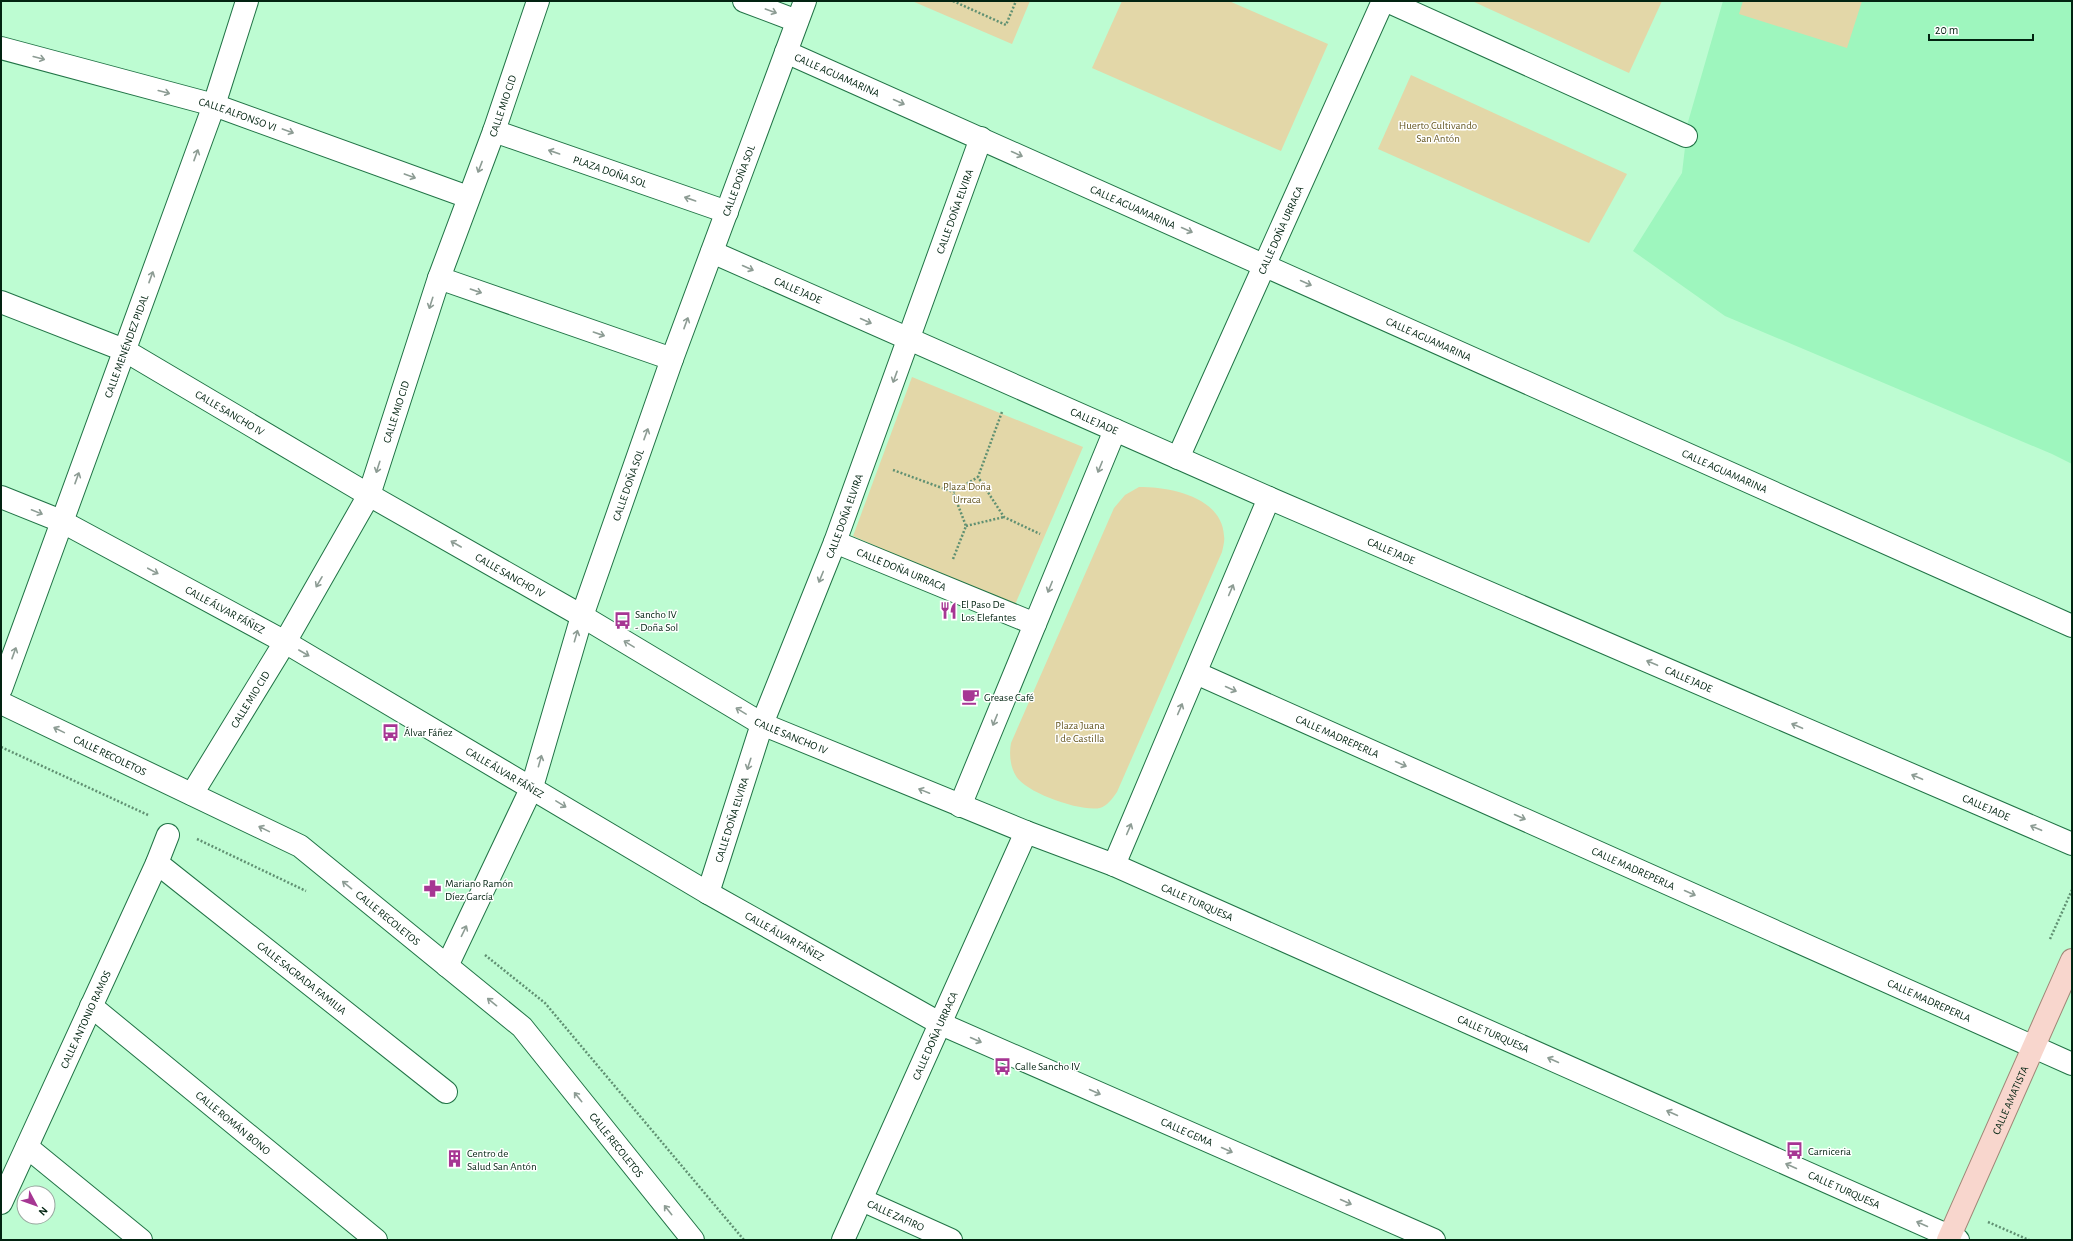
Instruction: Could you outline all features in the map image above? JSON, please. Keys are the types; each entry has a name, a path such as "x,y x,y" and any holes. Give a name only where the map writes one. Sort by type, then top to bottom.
{"main road":[{"name":"CALLE AMATISTA","path":"1952,1239 2072,960"}],"street":[{"name":"CALLE MENÉNDEZ PIDAL","path":"1,689 214,105 247,1"},
{"name":"CALLE MIO CID","path":"192,794 285,642 369,495 439,278 468,197 494,131 538,1"},
{"path":"744,1 801,11"},
{"name":"CALLE DOÑA URRACA","path":"1178,458 1266,265 1383,1"},
{"path":"1387,1 1686,136"},
{"name":"CALLE DOÑA SOL","path":"447,966 532,787 582,616 672,359 801,11"},
{"name":"CALLE ALFONSO VI","path":"1,48 214,105 468,197"},
{"name":"CALLE AGUAMARINA","path":"786,52 2072,626"},
{"name":"PLAZA DOÑA SOL","path":"494,131 727,212"},
{"name":"CALLE DOÑA ELVIRA","path":"708,893 762,724 835,542 981,138"},
{"name":"CALLE JADE","path":"712,252 908,340 1269,498 2072,844"},
{"path":"439,278 672,359"},
{"name":"CALLE SANCHO IV","path":"1,302 124,350 369,495 582,616 762,724 1026,832"},
{"path":"960,806 1115,430"},
{"name":"CALLE ÁLVAR FÁÑEZ","path":"1,497 61,521 285,642 532,787 708,893 941,1024"},
{"path":"1114,865 1269,498"},
{"name":"CALLE DOÑA URRACA","path":"835,542 1035,624"},
{"name":"CALLE MADREPERLA","path":"1196,673 2072,1064"},
{"name":"CALLE RECOLETOS","path":"1,703 300,846 522,1027 693,1240"},
{"name":"CALLE DOÑA URRACA","path":"843,1240 1026,832"},
{"name":"CALLE TURQUESA","path":"1026,832 1114,865 1952,1239"},
{"name":"CALLE ANTONIO RAMOS","path":"1,1203 158,863 168,836"},
{"name":"CALLE SAGRADA FAMILIA","path":"158,863 446,1092"},
{"name":"CALLE ROMÁN BONO","path":"91,1006 376,1240"},
{"name":"CALLE GEMA","path":"941,1024 1434,1240"},
{"path":"27,1147 141,1240"},
{"name":"CALLE ZAFIRO","path":"862,1200 951,1240"}],"path":[{"path":"953,1 1006,25 1016,1"},
{"path":"953,492 978,477 1005,408"},
{"path":"887,468 953,492 966,526 945,576 939,584"},
{"path":"978,477 1004,516 1044,537"},
{"path":"966,526 1004,516"},
{"path":"1,748 149,816"},
{"path":"192,836 311,894"},
{"path":"1987,1221 2030,1240"}],"shaded area":[{"path":"1723,1 2072,1 2072,464 2052,454 1725,316 1633,251 1682,173 1688,122"}],"green space":[{"path":"912,1 1030,1 1012,44"},
{"path":"1122,1 1229,1 1328,44 1281,151 1092,68"},
{"path":"1472,1 1662,1 1629,73"},
{"path":"1743,1 1862,1 1847,48 1739,14"},
{"name":"Huerto Cultivando San Antón","path":"1411,75 1627,174 1589,243 1378,149"},
{"name":"Plaza Doña Urraca","path":"912,377 1083,447 1014,607 853,536"},
{"name":"Plaza Juana I de Castilla","path":"1139,487 1166,489 1179,492 1205,503 1214,512 1221,523 1224,544 1222,552 1117,792 1110,802 1103,807 1080,807 1042,795 1022,782 1016,776 1011,764 1011,743 1114,508 1125,495"}],"place":[{"name":"El Paso De Los Elefantes","path":"948,610"},
{"name":"Sancho IV - Doña Sol","path":"622,620"},
{"name":"Grease Café","path":"971,697"},
{"name":"Álvar Fáñez","path":"391,732"},
{"name":"Mariano Ramón Díez García","path":"432,889"},
{"name":"Calle Sancho IV","path":"1002,1066"},
{"name":"Carniceria","path":"1795,1151"},
{"name":"Centro de Salud San Antón","path":"454,1159"}]}
